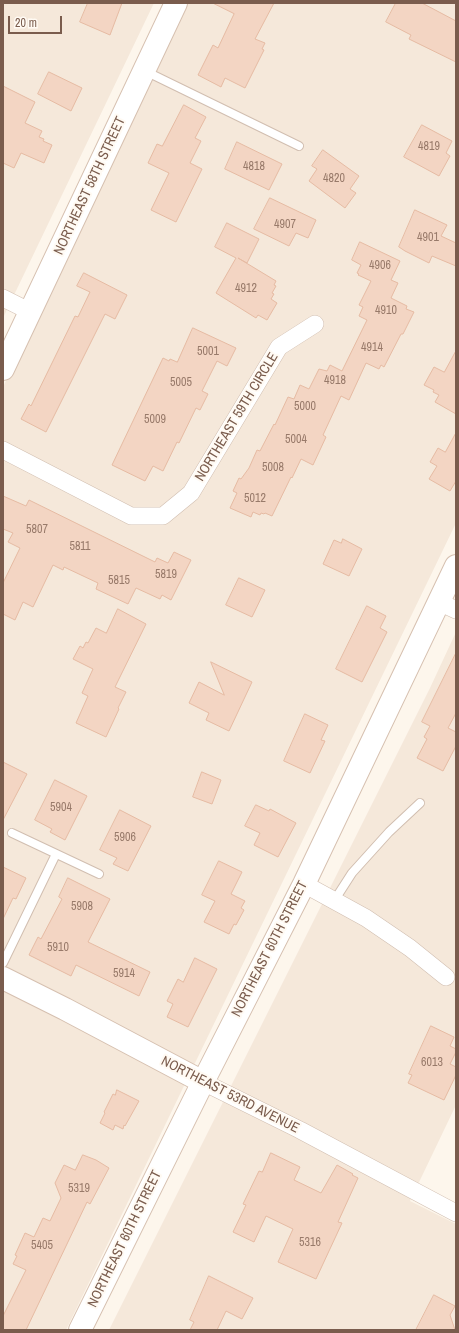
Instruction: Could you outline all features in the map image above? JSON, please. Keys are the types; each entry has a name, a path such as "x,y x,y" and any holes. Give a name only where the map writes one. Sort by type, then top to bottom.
{"street":[{"name":"NORTHEAST 58TH STREET","path":"3,369 176,3"},
{"path":"3,298 31,312"},
{"name":"NORTHEAST 59TH CIRCLE","path":"3,450 131,516 163,516 191,493 279,347 316,324"},
{"name":"NORTHEAST 60TH STREET","path":"80,1330 203,1082 448,606 456,566"},
{"path":"304,884 366,918 410,948 446,977"},
{"name":"NORTHEAST 53RD AVENUE","path":"3,978 65,1008 203,1082 300,1130 456,1214"}],"lane":[{"path":"145,70 299,146"},
{"path":"334,901 352,872 389,832 420,803"},
{"path":"12,833 99,874"},
{"path":"3,963 56,854"}],"shaded area":[{"path":"3,3 154,3 3,318"},
{"path":"187,3 456,3 456,523 66,1330 3,1330 3,387"},
{"path":"456,632 456,1105 410,1201 456,1224 456,1330 109,1330 430,688"}],"building":[{"path":"88,3 122,3 110,35 80,22"},
{"path":"213,3 274,3 255,39 265,43 262,49 264,50 245,88 225,78 221,87 198,75 213,45 218,48 234,14"},
{"path":"396,3 422,3 456,21 456,62 409,39 411,35 386,22"},
{"path":"49,72 82,88 71,111 38,94"},
{"path":"3,86 35,102 25,123 42,131 39,137 44,139 43,141 52,145 44,163 21,153 14,168 3,163"},
{"path":"184,105 206,117 195,138 201,141 190,163 202,169 176,222 151,210 169,173 148,163 157,144 162,146"},
{"path":"422,125 452,141 446,153 450,156 439,176 404,157"},
{"path":"237,142 282,164 269,190 225,169"},
{"path":"323,150 359,176 350,189 356,193 345,208 309,181 317,169 312,166"},
{"path":"270,198 316,220 308,238 296,233 289,246 254,229"},
{"path":"415,210 447,225 441,236 456,243 456,266 432,256 429,263 399,247"},
{"path":"227,223 259,239 247,263 238,258 276,281 274,285 276,286 272,293 274,294 271,299 277,303 267,320 258,315 256,318 216,293 236,258 215,247"},
{"path":"360,242 400,261 391,280 398,283 391,298 407,306 406,309 414,312 384,367 381,365 379,369 366,363 349,400 341,396 323,435 326,437 313,465 301,459 272,516 265,513 261,513 260,515 253,512 251,517 230,508 237,493 233,491 239,478 241,479 249,468 257,450 260,451 274,424 275,425 288,397 294,399 300,385 309,389 319,369 327,371 330,365 342,371 367,320 359,316 363,307 359,305 371,281 358,275 359,274 357,273 361,265 352,260"},
{"path":"84,273 127,295 115,319 105,314 46,432 21,419 29,404 31,406 75,316 78,317 90,292 77,286"},
{"path":"193,328 236,348 227,366 217,361 202,391 208,394 200,410 196,408 163,471 153,466 145,481 112,465 163,358 169,361 170,359 177,362"},
{"path":"456,351 456,414 435,402 439,395 433,392 434,390 424,385 434,367 444,372"},
{"path":"456,433 456,481 450,491 429,479 437,466 430,462 438,448 445,452"},
{"path":"3,496 26,506 29,500 155,562 157,558 168,563 174,552 191,560 171,600 162,595 160,599 136,588 128,604 96,589 98,583 64,567 63,570 53,565 33,607 23,602 15,620 3,614 3,583 20,548 8,542 13,533 3,529"},
{"path":"343,539 362,549 349,576 323,564 334,540 341,543"},
{"path":"239,578 265,590 252,617 226,605"},
{"path":"367,606 386,616 380,628 387,632 362,682 336,669"},
{"path":"118,609 146,624 115,687 126,692 106,737 76,723 88,696 82,693 93,669 73,659 80,646 83,648 86,642 88,643 96,628 106,633"},
{"path":"456,653 456,713 448,728 456,732 456,746 443,771 417,758 427,739 424,737 430,726 422,722"},
{"path":"211,662 252,682 229,731 206,720 209,713 189,703 199,682 224,695"},
{"path":"305,714 328,725 321,740 325,741 310,773 284,761"},
{"path":"3,762 27,774 3,820"},
{"path":"202,772 221,780 212,804 193,797"},
{"path":"55,780 87,796 65,840 50,832 52,829 35,820"},
{"path":"256,805 269,811 270,809 296,823 278,857 254,845 260,833 245,826"},
{"path":"120,810 151,826 128,871 113,864 117,858 100,850"},
{"path":"219,861 242,872 231,894 245,901 241,908 244,910 229,934 204,922 215,901 202,895"},
{"path":"3,867 26,878 16,899 13,898 3,919"},
{"path":"68,878 110,899 88,942 150,972 139,996 76,965 71,976 29,955 38,937 41,939 62,899 59,897"},
{"path":"195,958 217,969 188,1027 167,1017 173,1004 167,1001 178,979 183,982"},
{"path":"431,1026 454,1037 450,1046 456,1049 456,1052 450,1064 456,1067 456,1075 444,1100 408,1083 412,1075 409,1074"},
{"path":"117,1090 139,1101 123,1129 115,1125 113,1130 100,1123 113,1094 115,1095"},
{"path":"271,1153 300,1167 294,1180 321,1193 337,1165 358,1178 338,1222 342,1223 316,1279 278,1262 293,1229 266,1216 254,1242 233,1232 246,1205 243,1204 259,1171 262,1172"},
{"path":"83,1155 96,1160 109,1168 90,1204 87,1202 26,1330 3,1330 3,1316 26,1270 13,1264 17,1256 15,1255 25,1233 34,1237 43,1218 50,1221 61,1198 55,1183 64,1165 75,1170"},
{"path":"209,1276 253,1298 242,1319 226,1311 217,1330 190,1330 194,1322 190,1320"},
{"path":"434,1295 455,1306 450,1315 455,1330 416,1330"}]}
